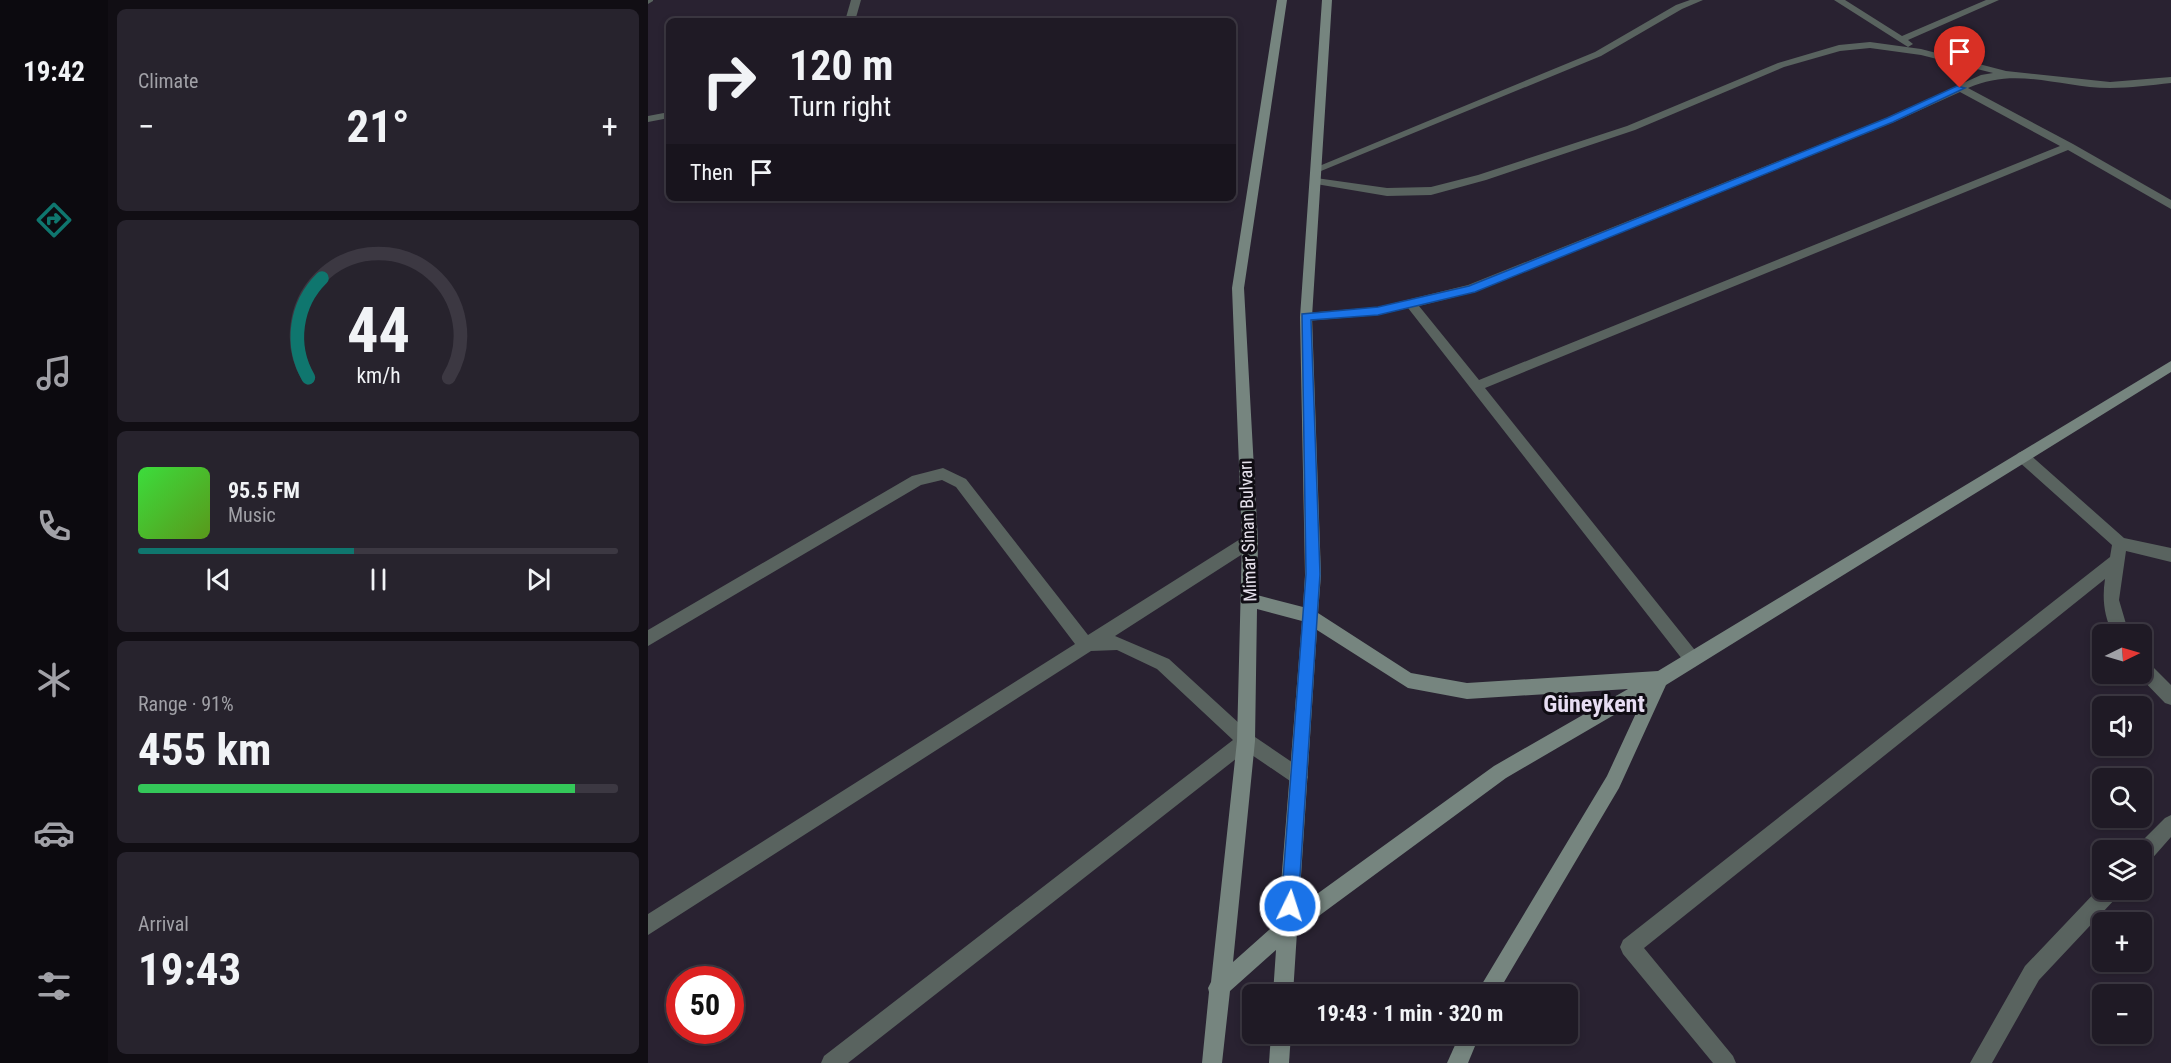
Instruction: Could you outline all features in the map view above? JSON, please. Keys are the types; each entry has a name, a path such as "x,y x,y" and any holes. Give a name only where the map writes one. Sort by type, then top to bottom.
{"main road":[{"name":"Mimar Sinan Bulvarı","path":"1212,1063 1218,988 1246,741 1251,601 1238,288 1282,0"},
{"path":"1284,984 1313,574 1306,317 1328,0"},
{"path":"1218,988 1288,927 1500,772 1660,679 2171,366"},
{"path":"1251,601 1310,616 1407,680 1467,691 1660,679"},
{"path":"1492,984 1613,782 1660,679"},
{"path":"1279,1063 1280,1044"},
{"path":"1458,1063 1466,1044"}],"street":[{"path":"851,18 856,0"},
{"path":"1316,175 1598,54 1679,7 1698,0"},
{"path":"1839,0 1921,52"},
{"path":"1902,39 1994,0"},
{"path":"1316,175 1387,192 1431,191 1482,178 1631,128 1780,65 1839,48 1870,45 1921,52 2009,74 2110,86 2171,80"},
{"path":"1306,317 1378,311 1472,289 1890,120 1985,77 2009,74"},
{"path":"1960,88 2069,146 2171,205"},
{"path":"648,119 666,116"},
{"path":"1477,386 2069,146"},
{"path":"1411,304 1692,659"},
{"path":"2023,457 2118,552 2171,555"},
{"path":"648,639 917,480 943,474 961,483 1085,644"},
{"path":"648,925 1250,540"},
{"path":"2115,624 2109,597 2118,552"},
{"path":"1726,1063 1630,947 2118,552"},
{"path":"1085,644 1118,643 1163,664 1246,741 1299,777"},
{"path":"2152,677 2171,697"},
{"path":"831,1063 1246,741"},
{"path":"2152,844 2171,824"},
{"path":"1980,1063 2032,973 2101,900"}],"district":[{"name":"Güneykent","path":"1594,704"}],"route":[{"path":"1290,906 1313,574 1306,317 1378,311 1472,289 1890,120 1960,88"}]}
